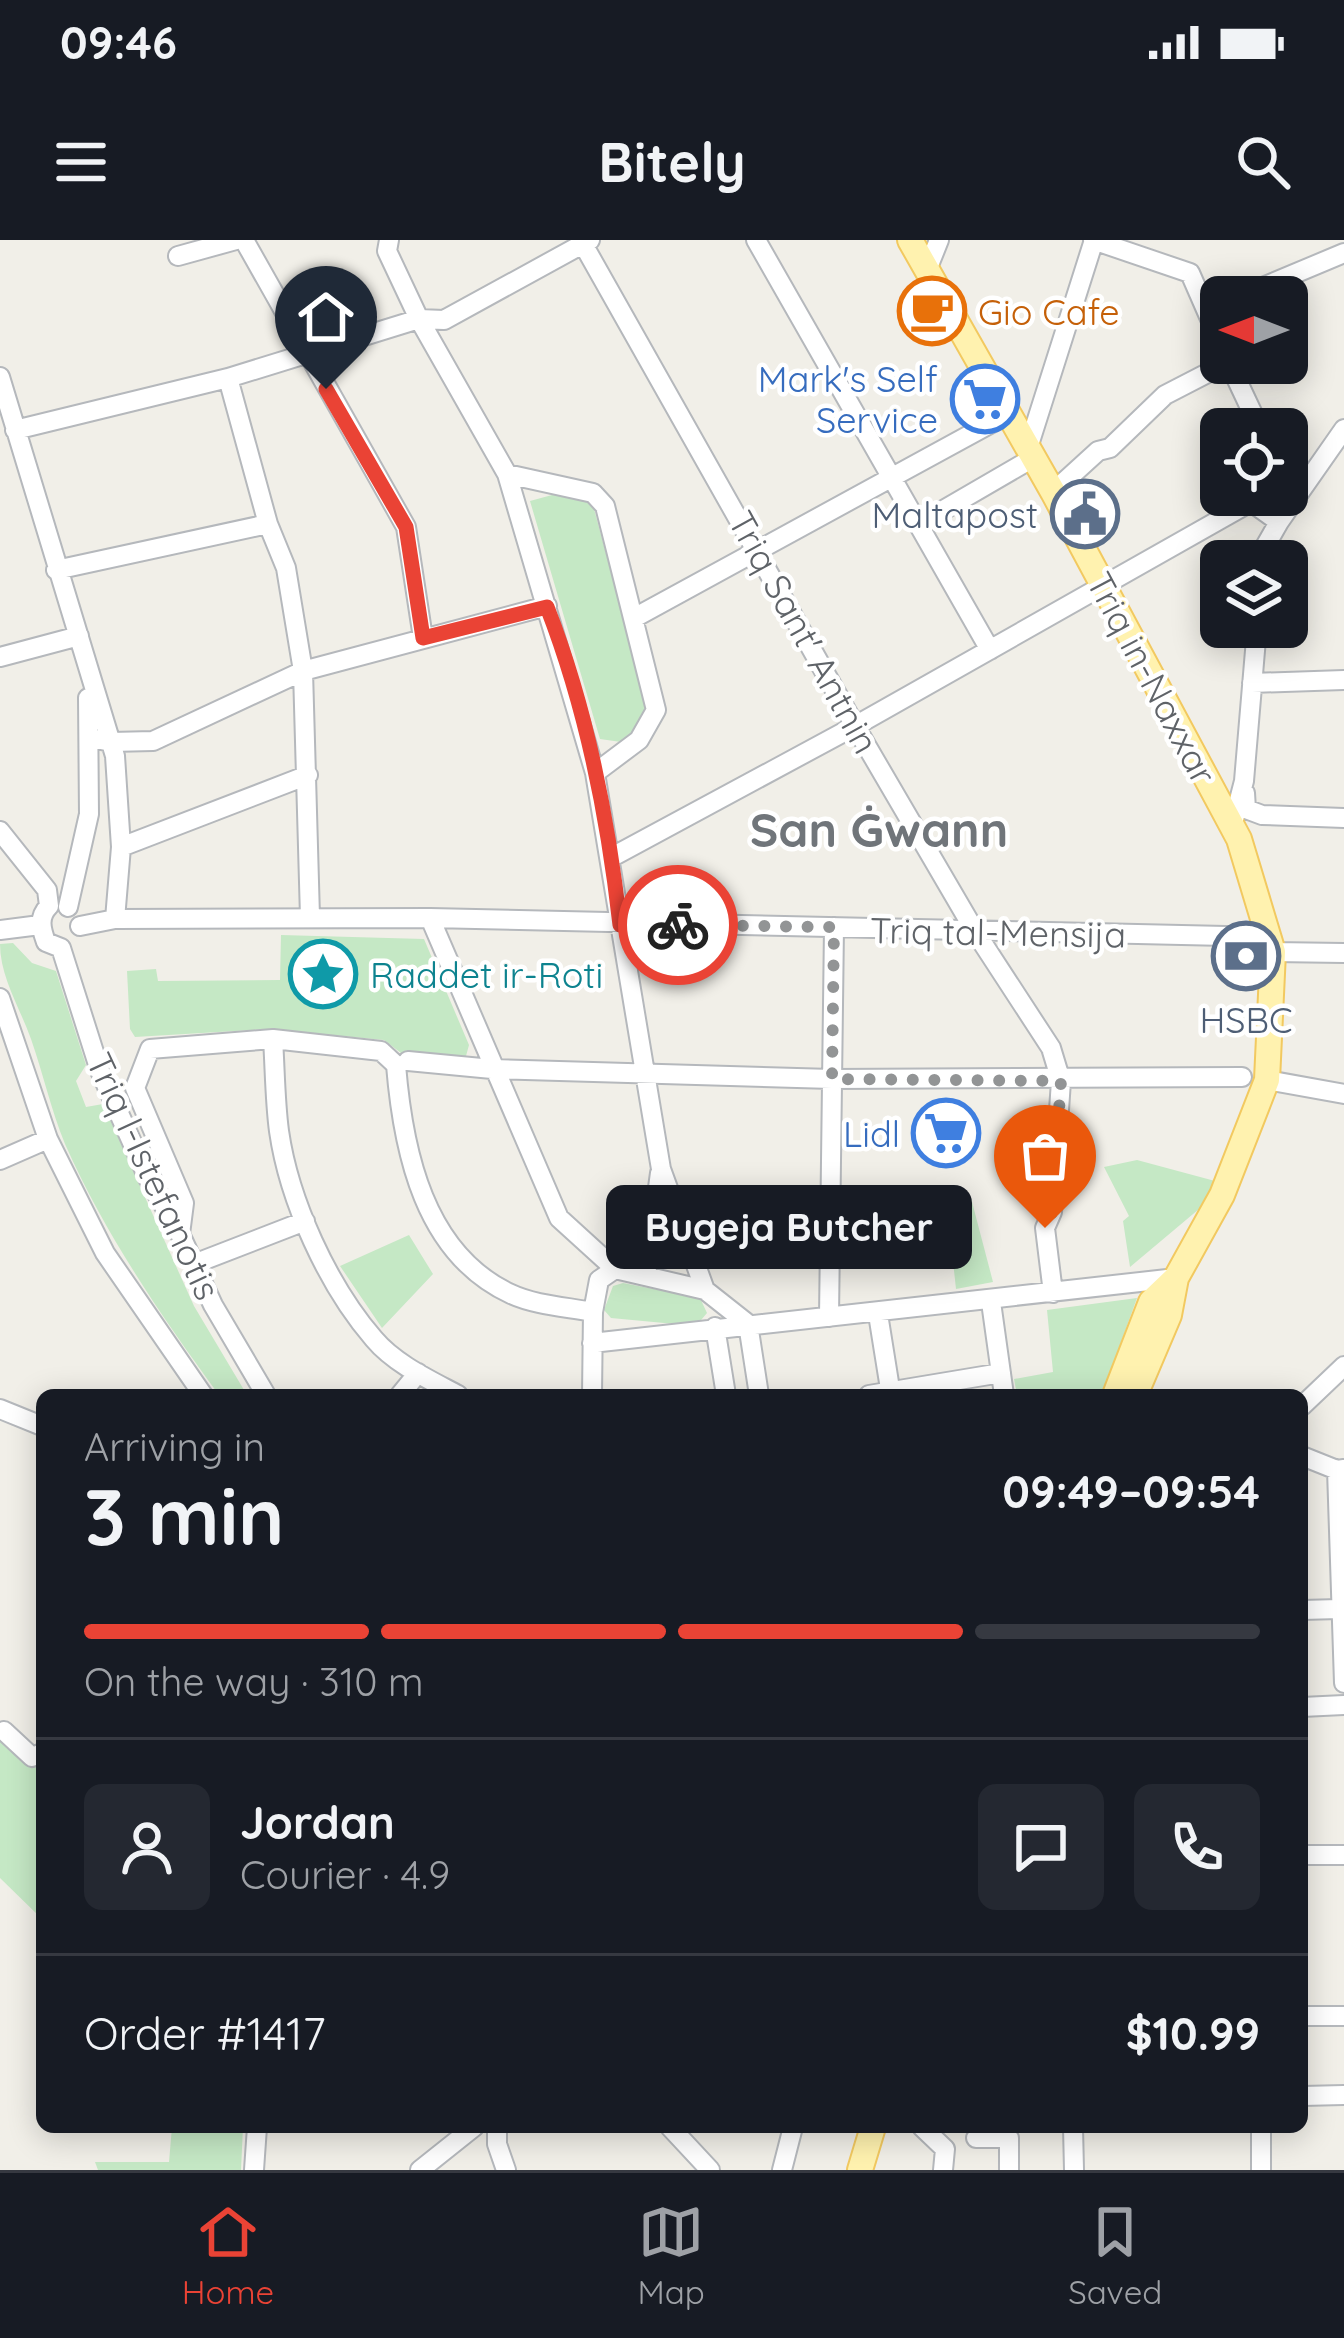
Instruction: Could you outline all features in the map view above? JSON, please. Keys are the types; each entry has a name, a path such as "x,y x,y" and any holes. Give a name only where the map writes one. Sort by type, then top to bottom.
{"main road":[{"name":"Triq in-Naxxar","path":"910,240 1236,833 1271,944"},
{"path":"1117,1389 1151,1302 1176,1278 1222,1195 1254,1079 1271,944"},
{"path":"1138,1389 1169,1315 1176,1278"},
{"path":"860,2170 871,2133"}],"street":[{"path":"178,256 240,240 406,527 423,638"},
{"path":"756,240 990,650"},
{"path":"927,270 939,240"},
{"path":"921,523 1030,453 1094,240 1190,273 1200,288"},
{"path":"15,430 228,378 418,319 444,320 586,242"},
{"name":"Triq Sant' Antnin","path":"586,242 855,726 976,933 1051,1048 1061,1081"},
{"path":"388,245 418,319 507,474 595,773 661,1169 705,1290"},
{"path":"1290,276 1344,254"},
{"path":"0,377 79,636 121,847 115,919"},
{"path":"1052,492 1098,452 1110,448 1165,395 1200,377"},
{"path":"228,378 268,524 286,568 303,671 310,917"},
{"path":"634,618 1008,414"},
{"path":"1308,470 1344,429"},
{"path":"507,474 593,493 605,506 656,710 639,740 595,773"},
{"path":"612,856 855,726 1224,516"},
{"path":"1273,516 1279,521"},
{"path":"1269,540 1281,516"},
{"path":"56,570 268,524"},
{"path":"101,740 154,741 303,671 547,607"},
{"path":"0,657 79,636"},
{"path":"1236,833 1255,648"},
{"path":"1252,683 1344,680"},
{"path":"59,907 88,814 101,740"},
{"path":"121,847 308,775"},
{"path":"1216,796 1232,793 1244,781"},
{"path":"1244,781 1246,808 1262,815 1344,818"},
{"path":"1236,833 1262,815"},
{"path":"0,831 59,907 80,926 78,940 61,948 46,942 40,926 43,912 59,907"},
{"path":"430,918 559,1218 615,1269 705,1290 748,1324 758,1389"},
{"name":"Triq tal-Mensija","path":"80,926 115,919 430,918 834,927 1271,944 1344,953"},
{"path":"0,930 40,926"},
{"path":"829,1317 834,927"},
{"name":"Triq l-Istefanotis","path":"61,948 100,1071 148,1178 262,1389"},
{"path":"0,998 48,1139 105,1253 199,1389"},
{"path":"180,1234 184,1203 135,1088 150,1049 272,1039 381,1052 402,1063 492,1069 832,1079 1254,1079 1344,1094"},
{"path":"272,1039 280,1135 305,1221 325,1267 376,1342 448,1389"},
{"path":"402,1063 401,1128 432,1217 458,1258 512,1295 592,1312"},
{"path":"1053,1293 1045,1228 1052,1212 1061,1081"},
{"path":"0,1160 48,1139"},
{"path":"646,1275 661,1169"},
{"path":"194,1264 305,1221"},
{"path":"592,1389 592,1312 599,1280 615,1269"},
{"path":"592,1343 1176,1278"},
{"path":"991,1302 1003,1389"},
{"path":"878,1314 889,1389"},
{"path":"715,1327 725,1389"},
{"path":"1308,1400 1344,1366"},
{"path":"405,1389 418,1372"},
{"path":"912,1389 1001,1373"},
{"path":"0,1408 36,1423"},
{"path":"1308,1458 1340,1470 1339,1609 1344,1683"},
{"path":"1308,1610 1339,1609"},
{"path":"1308,1707 1344,1706"},
{"path":"4,1731 32,1757 36,1755"},
{"path":"1308,1855 1344,1855"},
{"path":"1308,2016 1344,2016"},
{"path":"1308,2096 1344,2095"},
{"path":"254,2170 257,2133"},
{"path":"420,2170 466,2133"},
{"path":"497,2133 506,2170"},
{"path":"676,2133 710,2170"},
{"path":"782,2170 791,2133"},
{"path":"928,2133 945,2149 943,2170"},
{"path":"1073,2133 1074,2170"},
{"path":"1261,2133 1261,2170"},
{"path":"976,2138 1009,2138 1009,2170"}],"green space":[{"path":"563,492 593,505 649,714 628,743 600,739 530,501"},
{"path":"281,935 424,939 469,1045 466,1056 401,1053 384,1040 267,1029 135,1037 130,1029 127,971 156,969 158,981 280,980"},
{"path":"13,943 32,963 56,971 86,1065 76,1081 86,1107 103,1104 194,1306 243,1389 215,1389 135,1274 98,1210 60,1131 3,968 0,944"},
{"path":"1137,1160 1215,1181 1205,1204 1130,1267 1123,1221 1129,1216 1104,1167"},
{"path":"946,1197 971,1198 993,1282 956,1289"},
{"path":"409,1235 433,1274 382,1328 340,1266"},
{"path":"623,1283 700,1298 707,1313 696,1326 611,1318 604,1310 613,1286"},
{"path":"1137,1298 1104,1389 1016,1389 1014,1379 1053,1372 1047,1310"},
{"path":"0,1737 36,1754 36,1913 0,1878"},
{"path":"171,2133 243,2133 241,2170 98,2170 95,2162 169,2162"}],"way so far":[{"path":"678,925 834,927 832,1079 1061,1081 1052,1212 1045,1228"}],"place":[{"name":"Gio Cafe","path":"932,311"},
{"name":"Mark's Self Service","path":"985,399"},
{"name":"Maltapost","path":"1085,514"},
{"name":"HSBC","path":"1246,956"},
{"name":"Raddet ir-Roti","path":"323,974"},
{"name":"Lidl","path":"946,1133"},
{"name":"Bugeja Butcher","path":"1045,1228"}],"district":[{"name":"San Ġwann","path":"879,829"}],"route":[{"path":"326,389 406,527 423,638 547,607 595,773 620,925 678,925"}]}
